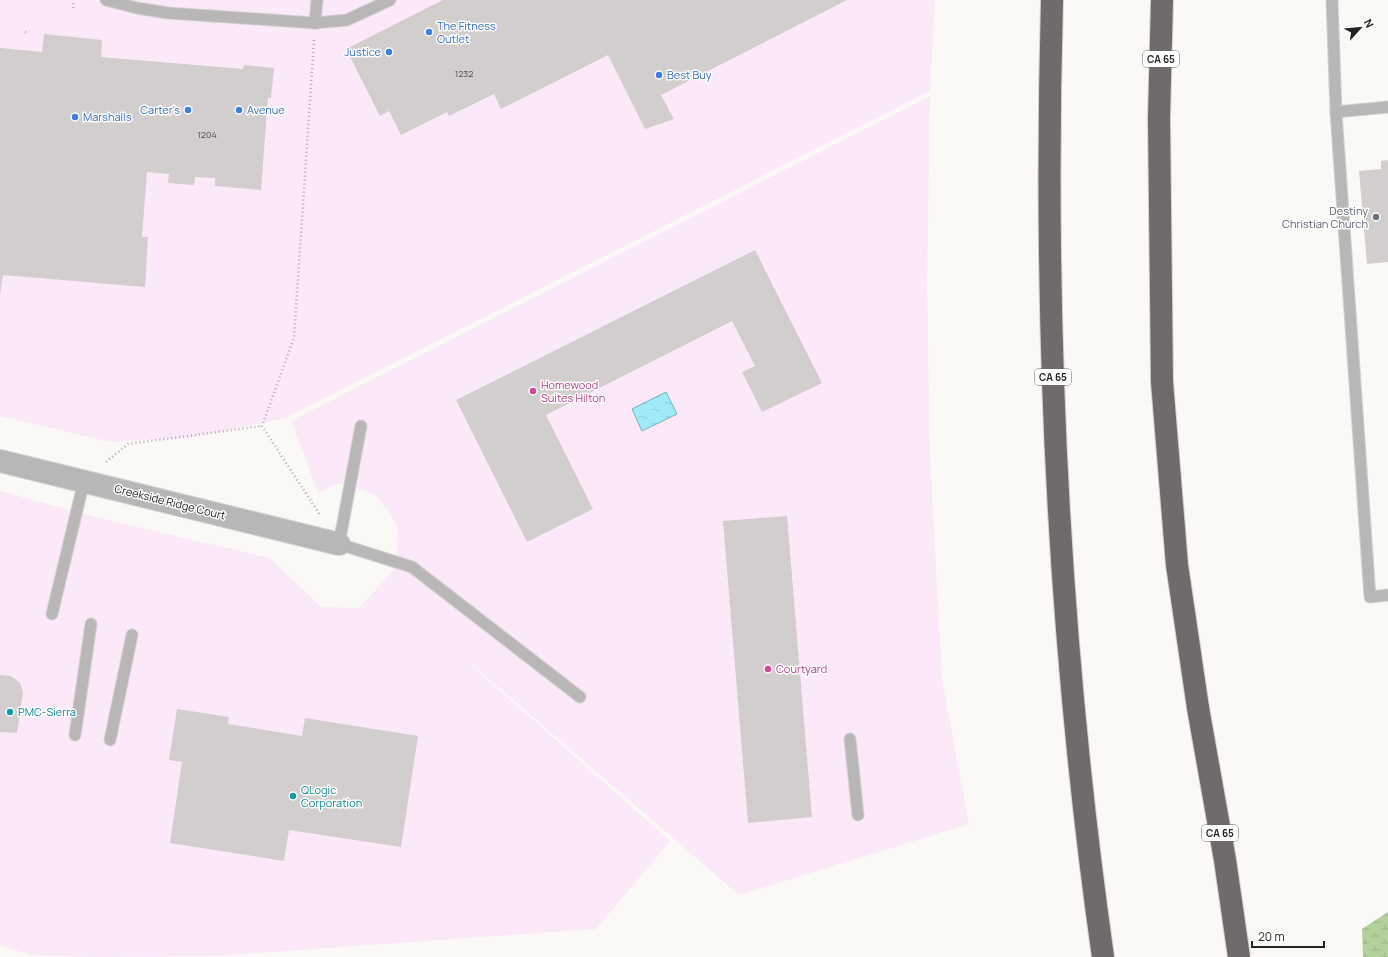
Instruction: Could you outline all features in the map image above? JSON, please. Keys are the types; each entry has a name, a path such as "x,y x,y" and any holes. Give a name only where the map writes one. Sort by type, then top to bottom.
{"highway":[{"name":"CA 65","path":"1052,0 1048,133 1053,395 1062,576 1077,754 1103,957"},
{"name":"CA 65","path":"1162,0 1159,118 1162,382 1177,565 1198,708 1225,860 1239,957"}],"street":[{"name":"Creekside Ridge Court","path":"0,461 84,480 339,544"}],"lane":[{"path":"106,0 137,8 168,13 315,23 347,20 390,0"},
{"path":"315,23 317,0"},
{"path":"1332,0 1336,112 1370,597 1388,595"},
{"path":"1336,112 1388,107"},
{"path":"360,426 339,544 412,567 580,697"},
{"path":"52,614 84,480"},
{"path":"74,735 91,624"},
{"path":"110,740 132,635"},
{"path":"850,739 858,815"}],"path":[{"path":"73,8 74,0"},
{"path":"262,426 294,338 315,23"},
{"path":"84,480 128,444 262,426"},
{"path":"262,426 339,544"}],"shaded area":[{"path":"0,0 935,0 930,91 286,418 191,438 111,442 0,416"},
{"path":"930,96 927,285 930,455 942,679 969,824 739,895 416,616 670,841 596,929 214,956 93,957 31,955 0,945 0,491 99,518 270,558 321,607 359,608 392,572 397,551 398,529 388,510 375,495 355,487 336,484 318,493 291,421"}],"green space":[{"path":"1388,912 1388,957 1363,957 1362,929"}],"water":[{"path":"666,392 677,414 642,431 632,409"}],"building":[{"path":"443,0 847,0 661,95 674,119 645,129 608,55 501,109 494,94 449,116 447,112 401,135 389,111 380,116 346,49"},
{"name":"Marshalls","path":"44,34 102,40 101,57 243,69 244,65 274,68 271,98 268,98 261,190 215,186 215,178 195,177 194,185 168,183 169,174 147,172 142,237 148,237 145,287 3,275 0,295 0,48 42,52"},
{"name":"Destiny Christian Church","path":"1388,160 1388,262 1367,264 1359,171 1381,169 1381,161"},
{"name":"Homewood Suites Hilton","path":"755,250 822,383 762,412 742,372 755,366 732,321 546,415 593,509 527,542 456,400"},
{"name":"Courtyard","path":"787,516 812,817 748,823 723,521"},
{"name":"PMC-Sierra","path":"0,675 11,676 20,683 23,693 17,733 0,732"},
{"name":"QLogic Corporation","path":"177,709 229,717 228,724 302,736 305,718 418,736 401,847 289,830 284,861 170,843 182,762 169,760"}],"place":[{"name":"The Fitness Outlet","path":"429,32"},
{"name":"Justice","path":"389,52"},
{"name":"Best Buy","path":"659,75"},
{"name":"Carter's","path":"188,110"},
{"name":"Avenue","path":"239,110"},
{"name":"Marshalls","path":"75,117"},
{"name":"Destiny Christian Church","path":"1376,217"},
{"name":"Homewood Suites Hilton","path":"533,391"},
{"name":"Courtyard","path":"768,669"},
{"name":"PMC-Sierra","path":"10,712"},
{"name":"QLogic Corporation","path":"293,796"}]}
